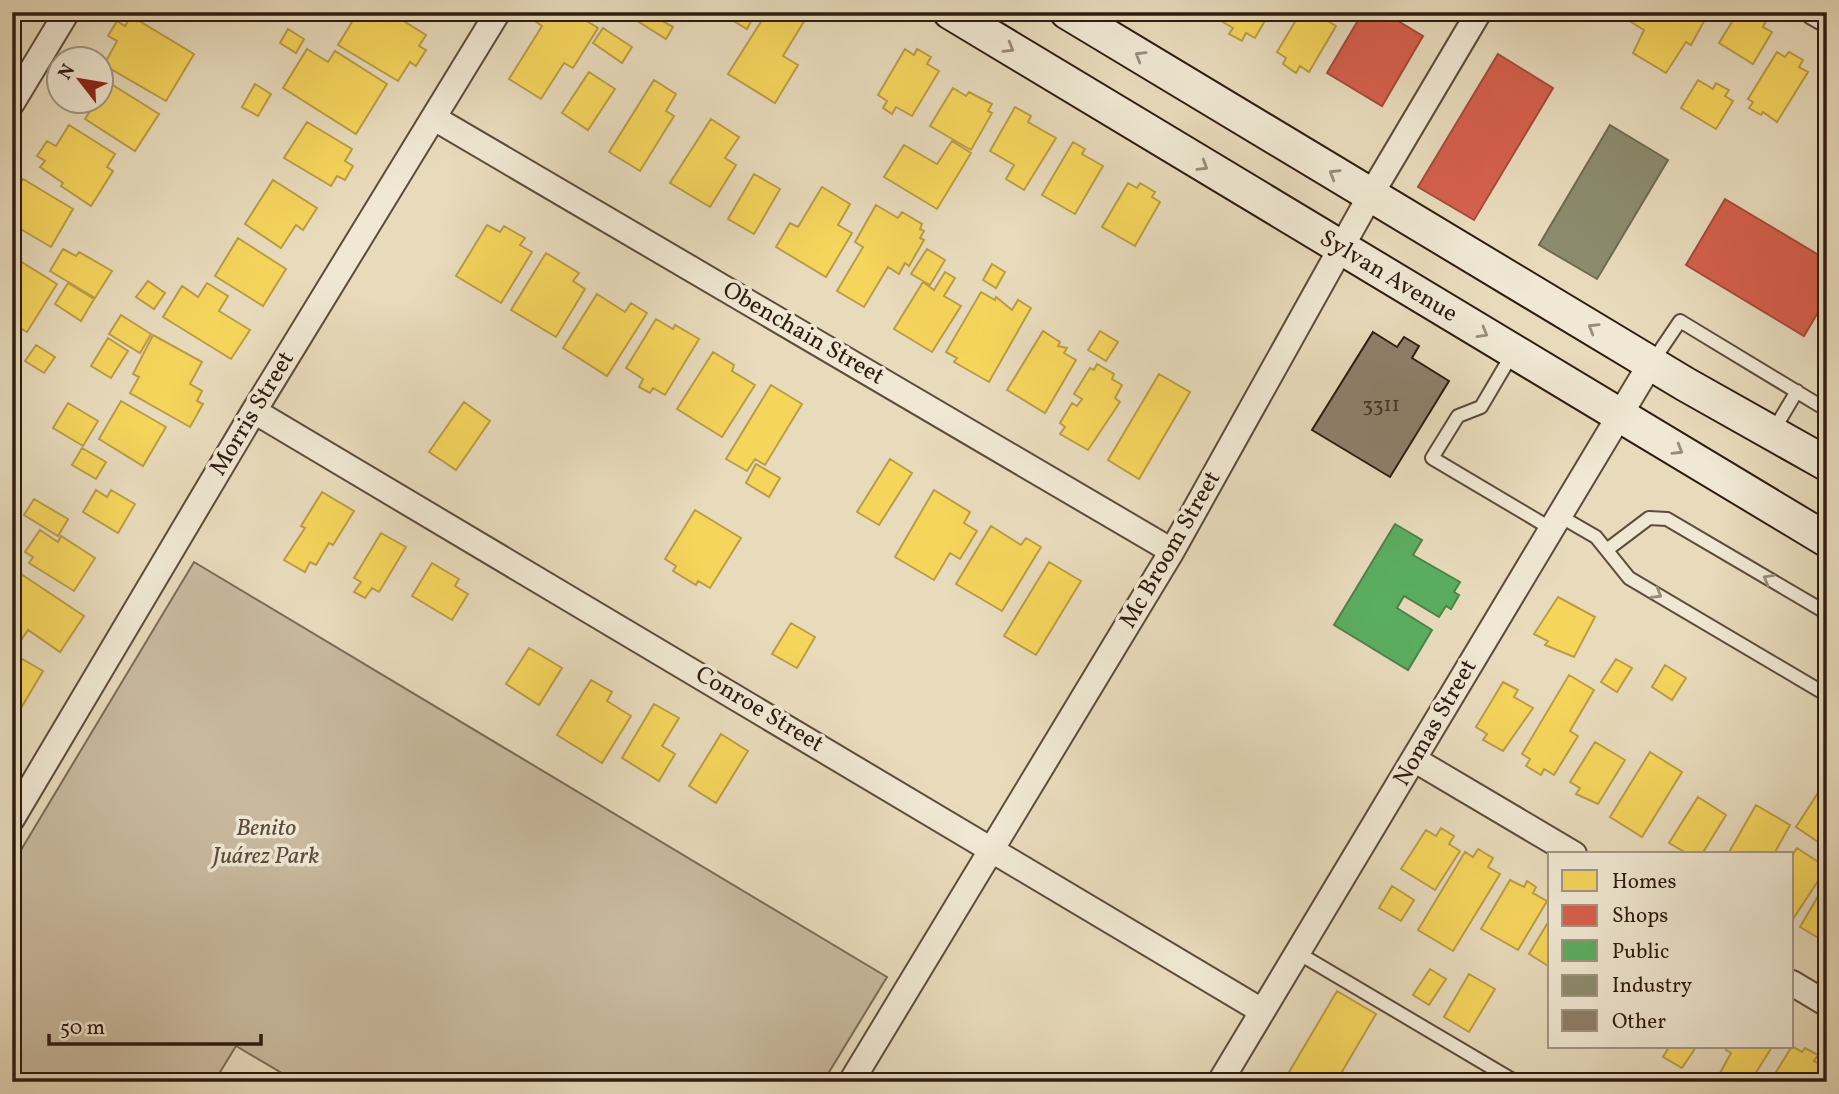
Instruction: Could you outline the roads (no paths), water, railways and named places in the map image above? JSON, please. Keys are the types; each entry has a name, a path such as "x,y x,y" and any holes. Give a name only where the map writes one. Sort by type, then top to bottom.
{"main road":[{"name":"Sylvan Avenue","path":"950,12 1827,540"},
{"path":"1067,12 1370,196 1827,464"}],"street":[{"path":"12,103 67,12"},
{"name":"Morris Street","path":"12,818 254,411 498,12"},
{"name":"Mc Broom Street","path":"851,1082 1172,551 1370,196 1479,12"},
{"path":"1813,12 1827,20"},
{"name":"Obenchain Street","path":"434,118 1172,551"},
{"name":"Nomas Street","path":"1220,1082 1651,363"},
{"name":"Conroe Street","path":"254,411 1262,1011"},
{"path":"1415,760 1571,852"},
{"path":"1794,984 1827,1004"}],"lane":[{"path":"1651,363 1680,321 1827,410"},
{"path":"1514,351 1481,407 1458,415 1432,458 1554,521 1596,537 1629,578 1827,695"},
{"path":"1771,433 1797,391"},
{"path":"1608,549 1649,518 1667,519 1827,613"},
{"path":"1298,953 1516,1082"}],"park label":[{"name":"Benito Juárez Park","path":"266,843"}]}
